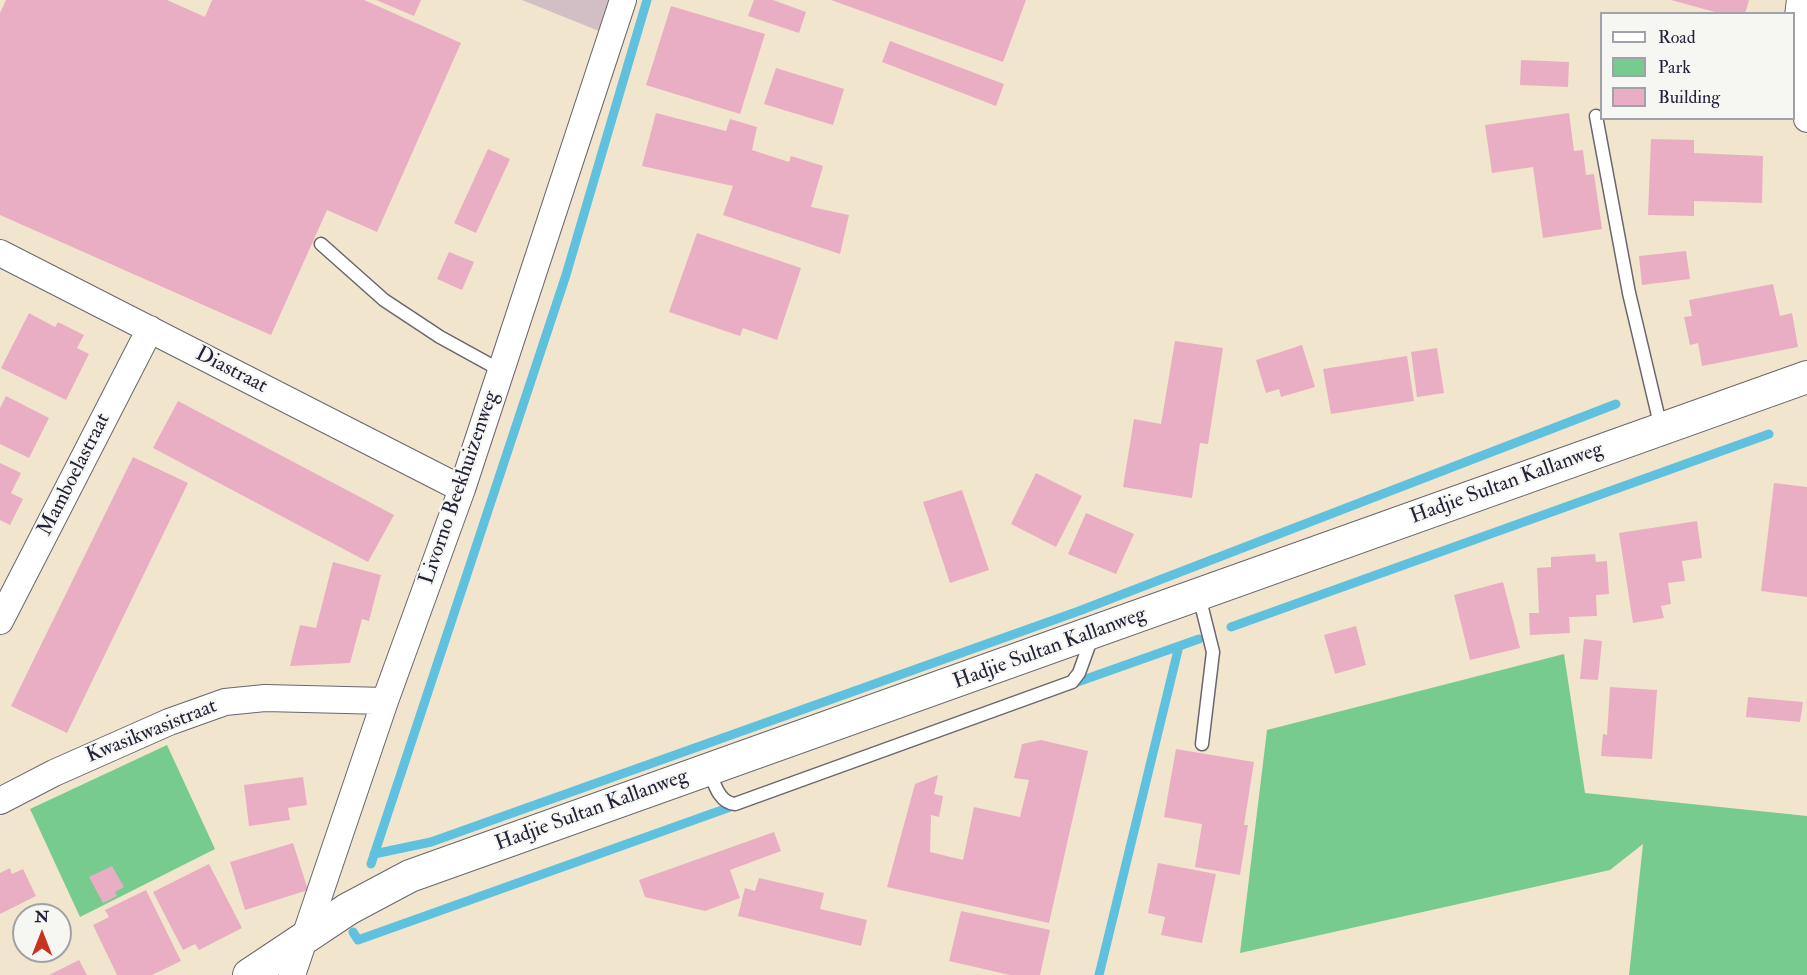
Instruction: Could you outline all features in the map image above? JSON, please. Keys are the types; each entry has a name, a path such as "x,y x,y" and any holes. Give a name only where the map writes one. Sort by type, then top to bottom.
{"street":[{"name":"Livorno Beekhuizenweg","path":"292,975 385,701 462,489 623,0"},
{"path":"1800,0 1797,24 1807,119"},
{"name":"Diastraat","path":"0,253 462,489"},
{"name":"Mamboelastraat","path":"0,621 150,329"},
{"name":"Hadjie Sultan Kallanweg","path":"249,975 348,909 410,876 1807,377"},
{"name":"Kwasikwasistraat","path":"0,801 54,773 158,727 225,702 265,698 385,701"}],"lane":[{"path":"1596,116 1629,293 1661,429"},
{"path":"321,244 384,300 440,337 500,370"},
{"path":"1199,596 1214,652 1202,744"},
{"path":"708,770 719,793 729,803 735,804 1073,682 1094,633"}],"shaded area":[{"path":"522,0 609,0 599,31"}],"green space":[{"path":"1564,654 1585,793 1807,816 1807,975 1629,975 1643,844 1610,870 1240,953 1267,730"},
{"path":"167,745 215,849 80,917 30,809"}],"building":[{"path":"6,0 167,0 205,17 212,0 364,0 461,43 377,232 327,210 271,335 0,215 0,13"},
{"path":"376,0 421,0 414,16"},
{"path":"754,0 773,0 806,12 799,33 748,16"},
{"path":"831,0 1026,0 1003,62"},
{"path":"1671,0 1749,0 1746,12 1715,12"},
{"path":"671,6 765,34 740,114 646,85"},
{"path":"890,41 1004,84 996,106 882,62"},
{"path":"1521,60 1569,62 1568,87 1520,85"},
{"path":"776,68 844,89 833,125 764,104"},
{"path":"656,113 726,131 730,119 757,127 752,150 789,162 791,156 823,166 811,207 849,215 840,254 723,215 733,186 642,166"},
{"path":"1569,113 1574,151 1583,150 1586,175 1594,174 1602,229 1543,238 1533,167 1492,173 1485,125"},
{"path":"1651,139 1694,140 1694,153 1763,156 1762,203 1694,201 1694,216 1648,215"},
{"path":"488,149 510,159 476,233 454,223"},
{"path":"697,233 801,268 777,340 743,328 740,336 669,312"},
{"path":"1686,251 1690,279 1642,285 1639,256"},
{"path":"449,252 474,262 462,290 437,279"},
{"path":"1773,284 1780,316 1792,313 1798,347 1702,366 1698,343 1690,345 1684,317 1692,316 1689,300"},
{"path":"29,313 55,327 58,322 84,335 77,348 89,354 66,400 1,368"},
{"path":"1175,341 1223,348 1208,444 1200,443 1192,498 1123,487 1134,419 1161,424"},
{"path":"1302,345 1315,387 1281,397 1279,389 1266,393 1256,360"},
{"path":"1437,348 1444,393 1417,397 1411,352"},
{"path":"1407,356 1414,401 1331,414 1323,369"},
{"path":"6,396 49,418 29,458 0,444 0,408"},
{"path":"178,401 394,515 368,562 153,448"},
{"path":"133,457 188,483 67,733 11,706"},
{"path":"0,463 21,473 11,493 23,499 10,525 0,520"},
{"path":"1036,473 1082,496 1056,547 1011,524"},
{"path":"1774,483 1807,487 1807,597 1761,591"},
{"path":"962,490 989,570 950,583 923,502"},
{"path":"1086,513 1134,534 1116,574 1068,554"},
{"path":"1697,521 1702,558 1682,561 1685,581 1668,583 1671,604 1661,606 1664,618 1633,623 1619,533"},
{"path":"1595,554 1596,562 1607,561 1609,594 1596,595 1597,616 1569,617 1570,633 1530,635 1529,613 1539,613 1537,568 1551,567 1551,557"},
{"path":"333,562 381,575 369,621 362,619 350,663 290,666 300,625 316,628"},
{"path":"1503,582 1520,648 1470,660 1454,595"},
{"path":"1356,626 1366,665 1335,674 1324,635"},
{"path":"1584,639 1602,641 1598,680 1580,679"},
{"path":"1610,687 1657,690 1652,759 1601,756 1603,734 1607,735"},
{"path":"1748,697 1803,702 1800,722 1746,717"},
{"path":"1041,740 1088,751 1049,923 887,887 915,784 938,775 934,794 943,796 939,817 931,815 930,852 963,860 974,807 1020,817 1029,780 1014,778 1022,744"},
{"path":"1176,749 1254,762 1244,825 1248,825 1240,875 1195,867 1202,824 1164,817"},
{"path":"303,777 307,805 288,808 290,820 249,826 244,785"},
{"path":"774,832 781,851 730,870 740,898 705,911 645,897 639,880"},
{"path":"293,843 308,890 245,910 230,862"},
{"path":"1158,863 1216,874 1202,943 1161,935 1165,917 1148,913"},
{"path":"209,864 242,928 199,950 195,944 183,950 153,892"},
{"path":"112,866 124,887 115,892 117,896 103,903 89,877"},
{"path":"10,868 12,874 23,869 36,896 22,903 12,903 12,908 0,914 0,873"},
{"path":"759,878 824,893 820,909 867,920 861,946 738,916 745,888 755,891"},
{"path":"146,890 181,961 152,975 117,975 93,925 109,917 105,910"},
{"path":"961,911 1050,930 1040,975 1010,975 949,961"},
{"path":"79,960 87,975 49,975"}],"waterway":[{"path":"371,864 566,275 647,0"},
{"path":"374,854 431,842 1079,611 1616,404"},
{"path":"1231,627 1769,434"},
{"path":"1069,685 1199,639"},
{"path":"1099,975 1179,646"},
{"path":"353,932 358,940 736,805"}]}
